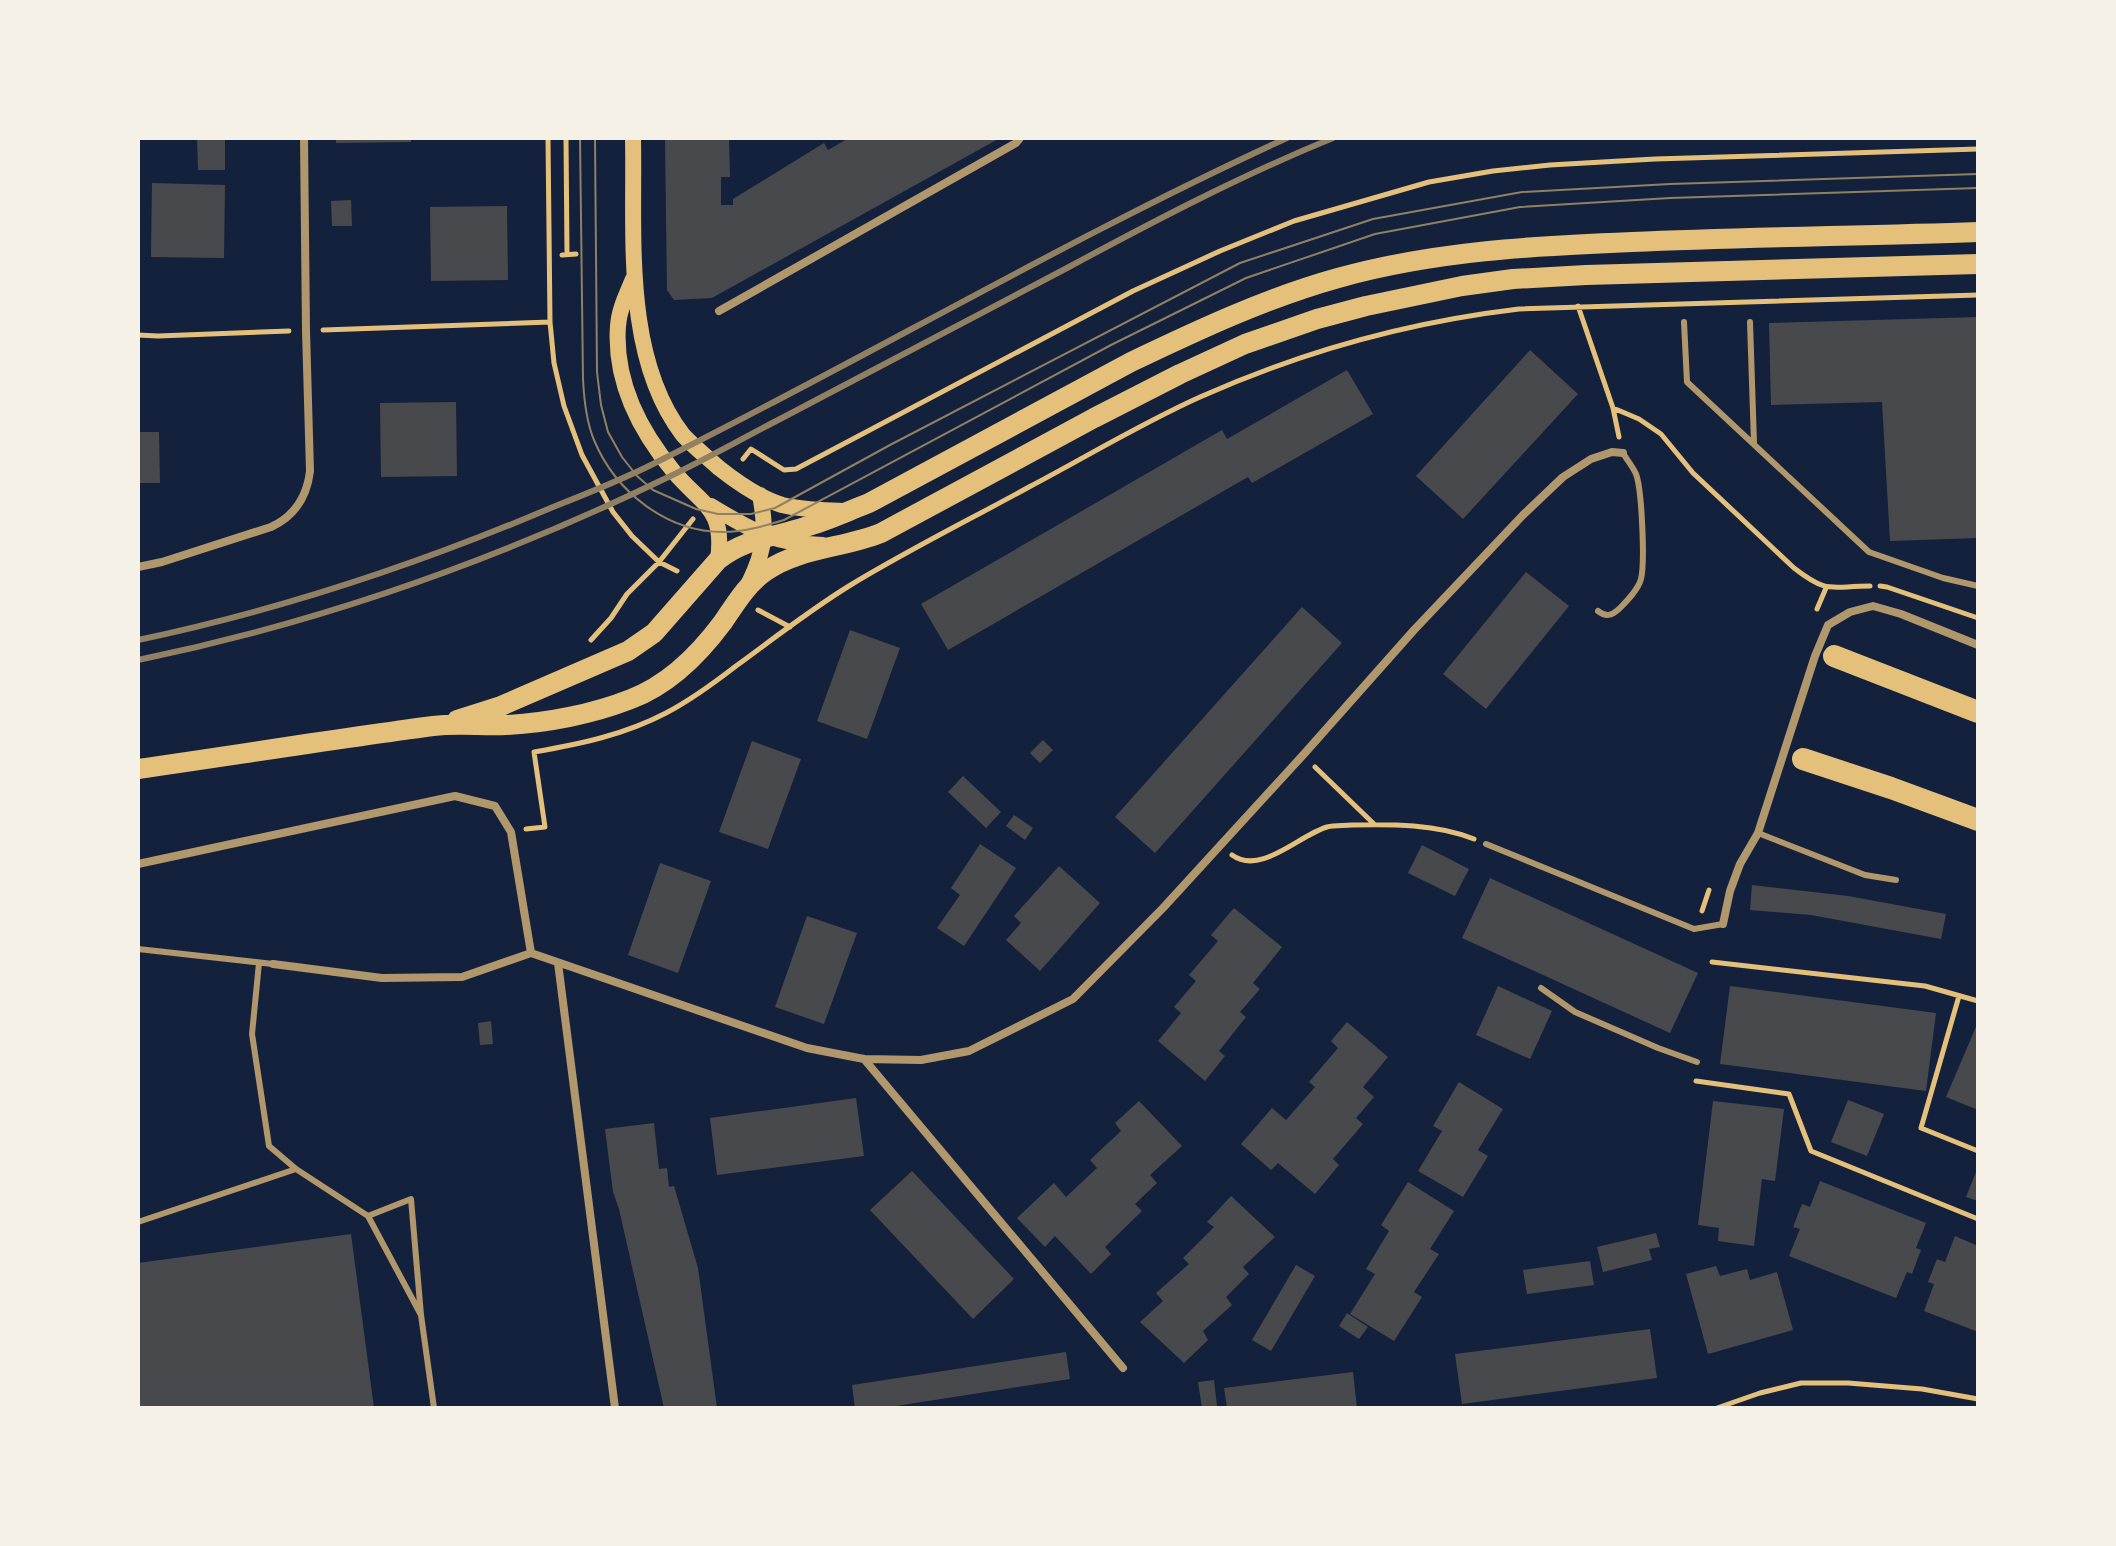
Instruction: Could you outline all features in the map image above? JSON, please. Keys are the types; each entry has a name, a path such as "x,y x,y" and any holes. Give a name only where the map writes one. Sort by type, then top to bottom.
{"highway":[{"path":"1834,656 1978,712"},
{"path":"1921,689 1978,701"},
{"path":"1803,759 1978,820"}],"main road":[{"path":"633,138 635,273 643,348 677,425 698,451 760,495 806,509 847,512"},
{"path":"438,726 501,706 628,651 654,633 718,560 738,547 847,512 887,494 1131,362 1259,305 1339,278 1425,259 1523,247 1978,232"},
{"path":"749,585 781,562 881,533 1094,418 1245,344 1366,306 1450,288 1513,279 1978,264"},
{"path":"635,273 623,301 618,324 619,361 624,387 648,438 677,475 705,502 717,520 720,532 718,560"},
{"path":"138,769 438,726 508,725 576,715 630,700 652,690 697,654 749,585 757,569 765,537 760,495"},
{"path":"705,502 765,537 789,543 841,545"}],"street":[{"path":"138,567 162,562 286,520 299,505 308,484 304,138"},
{"path":"719,311 1020,138"},
{"path":"273,964 382,978 462,977 531,953 807,1048 864,1059 921,1060 969,1051 1073,999 1163,908 1414,630 1523,515 1563,477 1591,459 1612,452 1623,453"},
{"path":"1723,924 1730,891 1740,864 1758,833 1815,656 1828,625 1850,612 1873,606 1978,645"},
{"path":"138,864 455,796 495,806 511,832 531,953"},
{"path":"558,963 615,1408"},
{"path":"864,1059 1123,1368"}],"lane":[{"path":"1684,322 1687,382 1869,552 1943,578 1978,586"},
{"path":"1750,322 1754,443"},
{"path":"1598,611 1609,615 1617,611 1641,581 1640,490 1635,472 1623,453"},
{"path":"1758,833 1865,875 1896,880"},
{"path":"1486,844 1694,929 1723,924"},
{"path":"138,949 273,964"},
{"path":"259,963 252,1034 269,1146 296,1169 368,1216 421,1315"},
{"path":"1541,988 1575,1012 1697,1062"},
{"path":"138,1222 296,1169"},
{"path":"368,1216 411,1199 421,1315 434,1408"}],"path":[{"path":"548,138 550,322 558,385 572,431 587,467 613,512 659,562 685,575"},
{"path":"566,138 564,255 576,254"},
{"path":"742,460 751,449 784,470 796,469 1133,291 1220,251 1294,221 1429,182 1550,165 1978,149"},
{"path":"755,609 790,627 848,587 1198,398 1268,369 1402,329 1488,312 1578,306 1978,295"},
{"path":"1578,306 1613,408 1623,453"},
{"path":"138,335 550,322"},
{"path":"1613,408 1639,419 1661,434 1693,473 1794,568 1826,588"},
{"path":"591,640 682,531"},
{"path":"534,752 545,827"},
{"path":"1321,773 1375,824"},
{"path":"1220,846 1239,860 1256,861 1279,854 1300,839 1329,826 1375,824 1458,833 1486,844"},
{"path":"1712,962 1925,986 1978,1001"},
{"path":"1959,996 1921,1128 1978,1151"},
{"path":"1695,1080 1789,1094 1811,1151 1978,1219"},
{"path":"1717,1408 1801,1383 1922,1389 1978,1399"}],"building":[{"path":"197,138 225,138 225,170 198,170"},
{"path":"336,138 411,138 411,142 336,143"},
{"path":"665,138 729,138 730,177 721,177 721,205 733,205 733,199 824,143 828,150 849,138 1000,138 712,298 674,300 667,290"},
{"path":"152,183 225,185 224,258 151,257"},
{"path":"351,200 352,226 332,226 331,201"},
{"path":"507,206 508,280 431,281 430,207"},
{"path":"1978,317 1978,538 1890,541 1882,402 1771,405 1769,323"},
{"path":"1530,350 1578,394 1463,519 1416,476"},
{"path":"1347,370 1373,414 1252,483 1248,477 948,650 921,604 1222,430 1227,439"},
{"path":"456,402 457,476 381,477 380,403"},
{"path":"138,432 159,432 160,483 138,483"},
{"path":"1526,572 1569,606 1486,709 1443,674"},
{"path":"1302,607 1342,643 1155,853 1115,817"},
{"path":"850,630 900,648 867,739 817,721"},
{"path":"1043,740 1053,750 1040,763 1030,753"},
{"path":"752,741 801,759 768,849 719,832"},
{"path":"963,776 1001,812 986,828 948,792"},
{"path":"1014,815 1033,828 1025,840 1006,826"},
{"path":"980,844 1016,868 964,946 937,928 960,895 951,888"},
{"path":"1422,845 1469,869 1455,896 1408,873"},
{"path":"660,863 711,881 678,973 628,955"},
{"path":"1059,866 1100,903 1040,971 1006,940 1021,923 1014,916"},
{"path":"1490,878 1698,973 1670,1033 1462,938"},
{"path":"1752,885 1848,896 1946,914 1941,939 1811,915 1750,910"},
{"path":"1234,908 1282,947 1253,983 1260,989 1240,1012 1246,1017 1219,1051 1225,1056 1205,1081 1158,1041 1181,1013 1174,1007 1196,981 1189,975 1218,941 1211,935"},
{"path":"807,916 857,933 824,1024 775,1007"},
{"path":"1498,986 1552,1011 1530,1059 1476,1035"},
{"path":"1730,986 1936,1013 1926,1091 1720,1064"},
{"path":"491,1021 493,1044 480,1045 478,1023"},
{"path":"1347,1022 1388,1057 1363,1087 1374,1097 1356,1118 1363,1124 1333,1159 1339,1165 1315,1194 1278,1163 1271,1170 1241,1144 1272,1108 1286,1120 1315,1087 1309,1082 1338,1048 1331,1041"},
{"path":"1978,1022 1978,1110 1946,1097"},
{"path":"1459,1082 1503,1109 1478,1150 1488,1156 1463,1197 1418,1171 1442,1131 1433,1126"},
{"path":"856,1098 864,1156 717,1175 710,1118"},
{"path":"1848,1100 1884,1114 1867,1156 1831,1142"},
{"path":"1139,1101 1182,1146 1150,1175 1157,1183 1135,1204 1142,1211 1105,1247 1111,1254 1091,1274 1055,1236 1045,1247 1017,1218 1054,1183 1066,1197 1097,1168 1090,1160 1121,1131 1115,1123"},
{"path":"1713,1101 1784,1109 1775,1181 1762,1179 1754,1246 1718,1241 1719,1228 1698,1225"},
{"path":"654,1123 659,1169 667,1168 669,1187 674,1186 698,1268 717,1408 664,1408 613,1192 605,1129"},
{"path":"1978,1167 1978,1201 1966,1197"},
{"path":"912,1171 1014,1279 973,1319 870,1210"},
{"path":"1820,1181 1926,1223 1916,1248 1921,1250 1912,1274 1907,1272 1896,1298 1789,1256 1800,1229 1793,1227 1802,1204 1810,1207"},
{"path":"1408,1182 1454,1211 1430,1249 1439,1254 1414,1292 1422,1297 1394,1341 1350,1314 1375,1274 1366,1269 1389,1231 1381,1225"},
{"path":"1231,1196 1275,1237 1243,1267 1249,1274 1226,1297 1232,1305 1203,1331 1208,1340 1184,1363 1140,1322 1163,1301 1156,1293 1189,1264 1183,1258 1214,1227 1207,1222"},
{"path":"1656,1233 1660,1247 1649,1249 1652,1260 1603,1272 1597,1247"},
{"path":"351,1234 374,1408 138,1408 138,1263"},
{"path":"1955,1236 1978,1246 1978,1332 1924,1311 1934,1284 1928,1282 1937,1259 1945,1262"},
{"path":"1590,1261 1594,1285 1527,1294 1523,1270"},
{"path":"1296,1265 1315,1276 1271,1351 1252,1340"},
{"path":"1716,1266 1720,1276 1747,1269 1750,1280 1777,1272 1793,1330 1708,1354 1686,1274"},
{"path":"1347,1313 1368,1327 1359,1339 1339,1326"},
{"path":"1650,1329 1657,1378 1462,1404 1455,1354"},
{"path":"1066,1352 1070,1379 883,1408 855,1408 852,1385"},
{"path":"1353,1372 1357,1408 1227,1408 1224,1388"},
{"path":"1214,1380 1217,1406 1202,1408 1198,1382"}],"tram line":[{"path":"580,138 583,379 591,433 615,476 645,505 682,525 723,532 746,530 784,520 1111,345 1246,278 1375,234 1520,207 1670,198 1978,188"},
{"path":"595,138 597,372 608,432 622,457 653,490 696,509 718,514 751,514 775,508 1240,263 1373,219 1522,192 1978,174"}],"railway":[{"path":"138,640 244,615 349,584 452,548 615,482 731,425 1126,216 1287,138"},
{"path":"138,660 272,628 338,608 404,587 534,538 675,474 1165,216 1333,138"}]}
